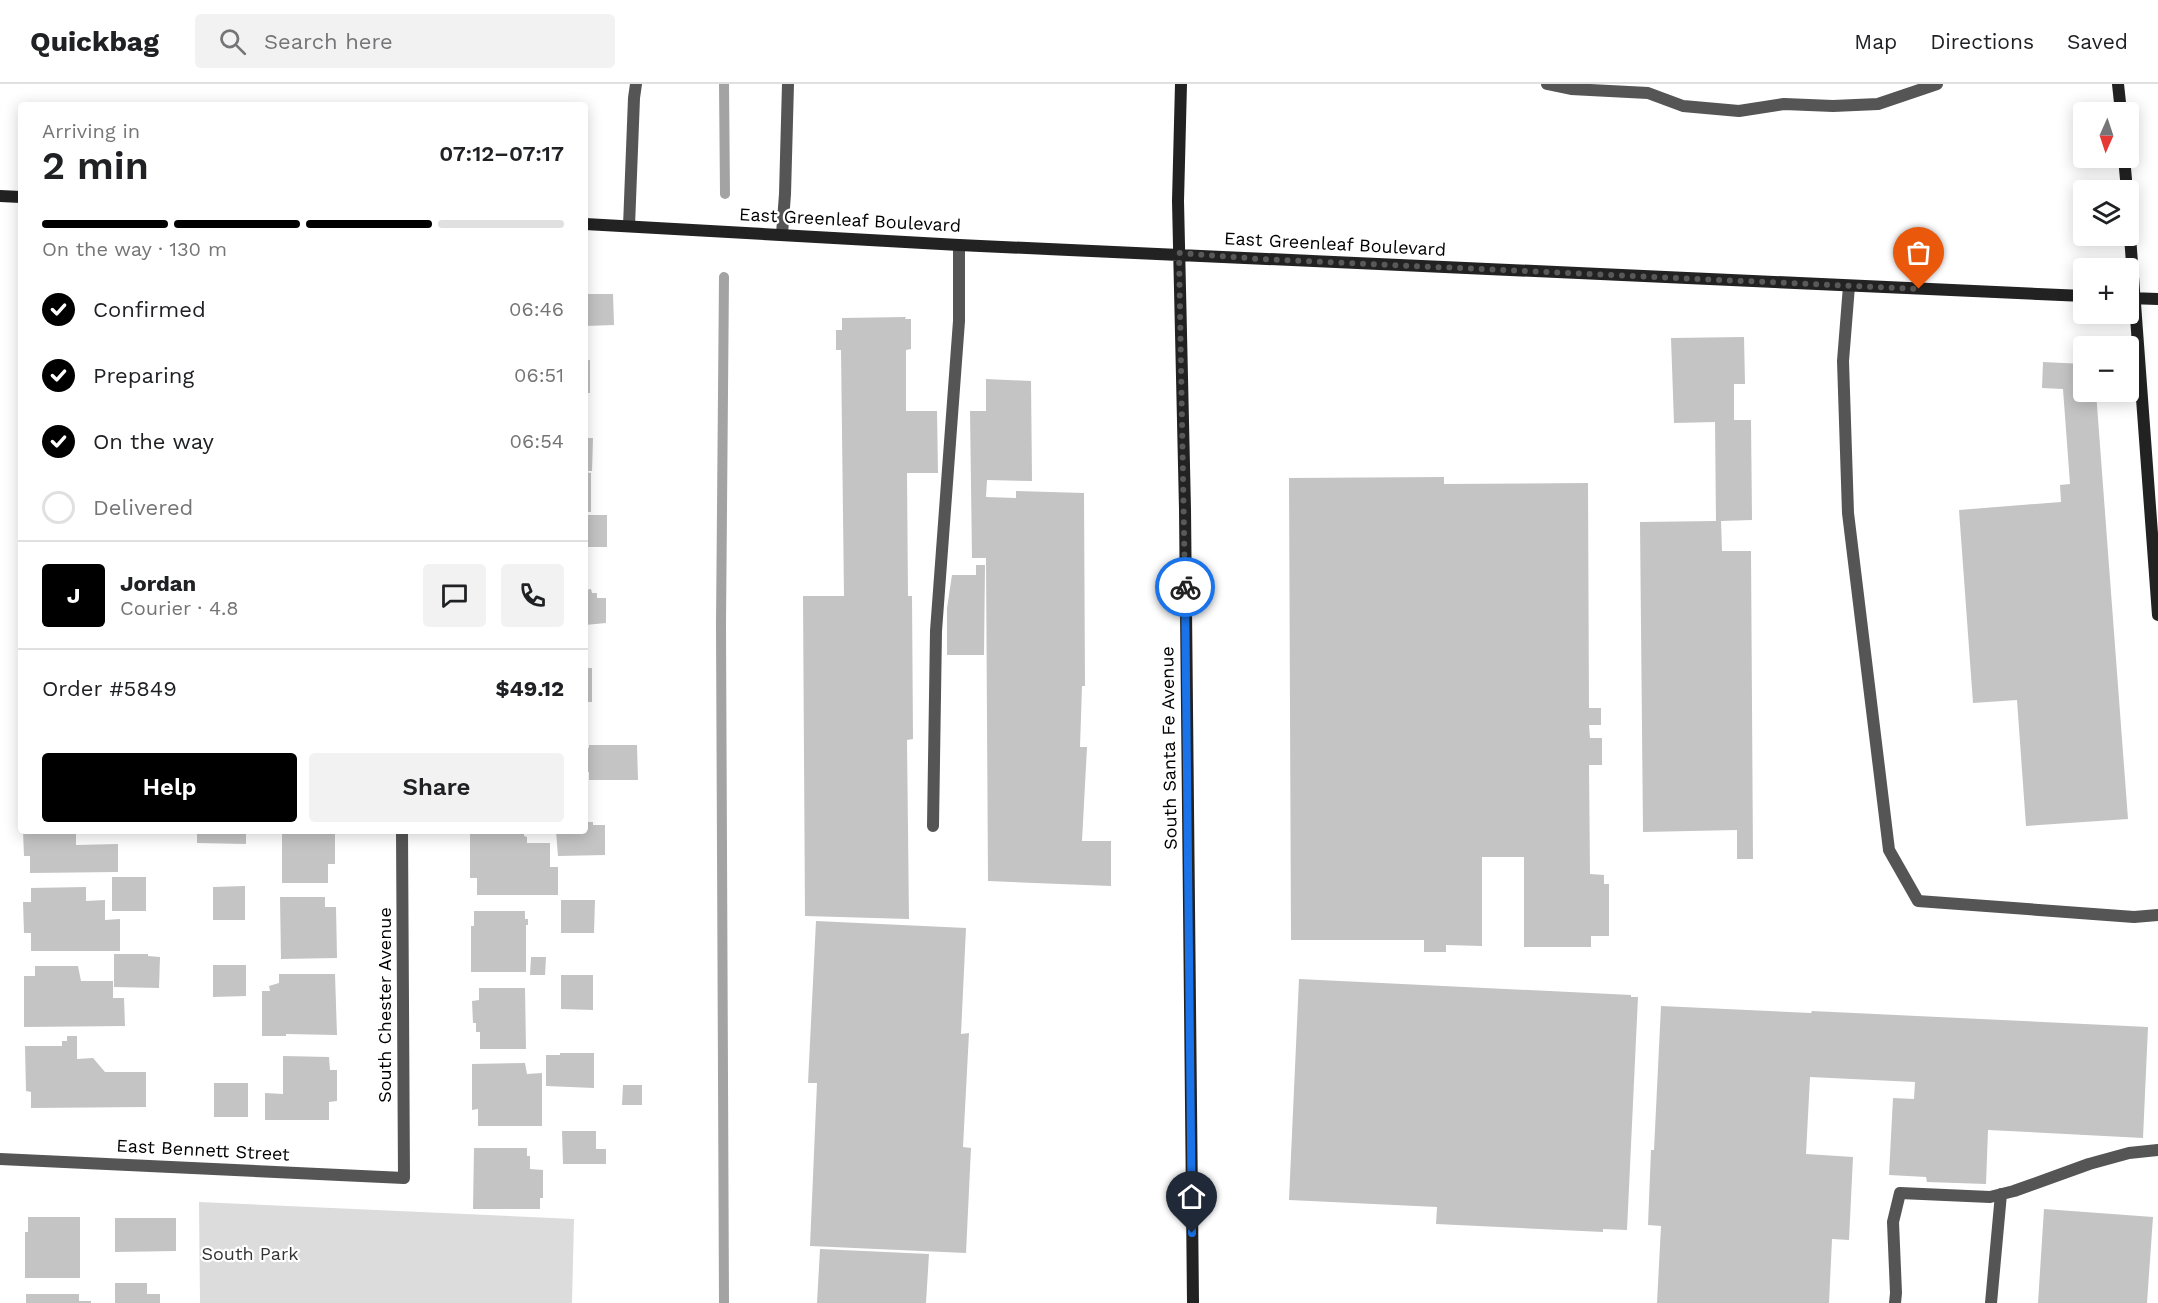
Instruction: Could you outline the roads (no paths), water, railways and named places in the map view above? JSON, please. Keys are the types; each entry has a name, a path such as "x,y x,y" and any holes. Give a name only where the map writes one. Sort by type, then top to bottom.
{"street":[{"path":"629,226 636,84"},
{"path":"782,234 788,84"},
{"name":"South Santa Fe Avenue","path":"1181,84 1178,201 1185,509 1193,1303"},
{"path":"1547,84 1571,89 1652,94 1683,106 1739,111 1784,104 1833,106 1878,104 1937,84"},
{"path":"1652,94 1660,84"},
{"path":"2118,84 2120,102"},
{"path":"0,196 18,196"},
{"name":"East Greenleaf Boulevard","path":"588,224 959,245 1179,253 1260,259 2073,296"},
{"path":"933,826 936,631 959,321 959,245"},
{"path":"1849,286 1843,361 1848,513 1889,850 1918,901 2134,917 2158,915"},
{"path":"2139,298 2158,299"},
{"path":"2134,324 2158,615"},
{"name":"South Chester Avenue","path":"402,834 404,1178"},
{"path":"1895,1303 1893,1222 1900,1193 1990,1197 2129,1153 2158,1150"},
{"name":"East Bennett Street","path":"0,1159 404,1178"},
{"path":"1991,1303 2001,1194"}],"waterway":[{"path":"724,84 725,194"},
{"path":"724,277 721,625 724,1303"}],"park label":[{"name":"South Park","path":"250,1254"}]}
